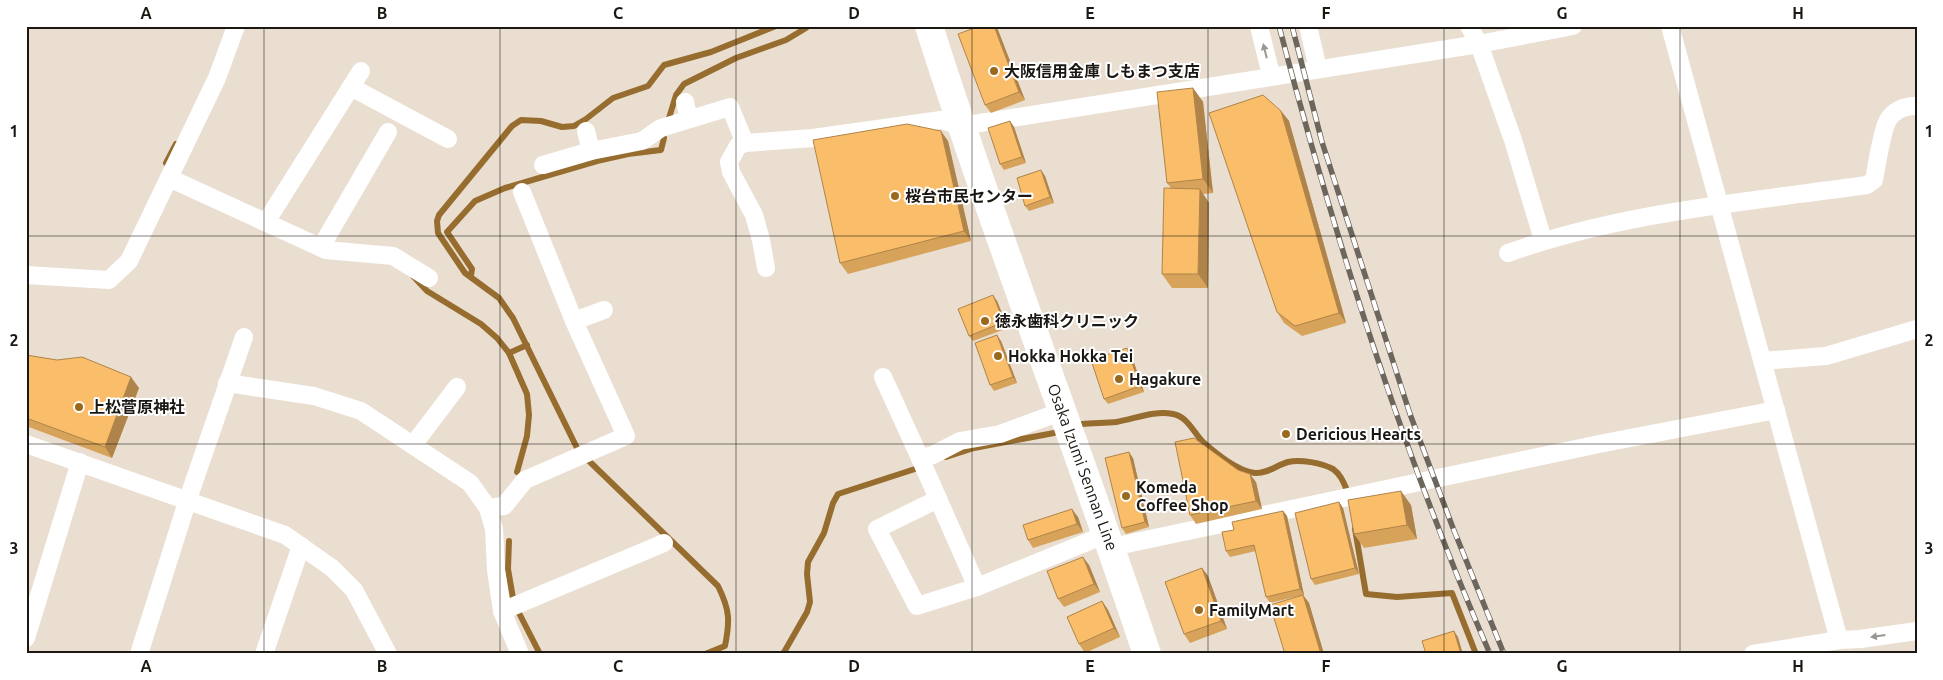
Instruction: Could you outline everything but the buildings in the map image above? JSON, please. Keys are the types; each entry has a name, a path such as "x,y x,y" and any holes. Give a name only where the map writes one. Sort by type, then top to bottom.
{"main road":[{"name":"Osaka Izumi Sennan Line","path":"929,26 961,126 1109,541 1147,654"}],"street":[{"path":"26,275 109,280 128,261 217,78 236,26"},
{"path":"1259,26 1271,76"},
{"path":"1308,26 1318,69"},
{"path":"1468,26 1479,44 1513,140 1543,240"},
{"path":"766,268 762,240 754,215 731,172 729,162 738,146 745,143 813,138 941,120 961,126 1479,44 1573,26"},
{"path":"1670,26 1762,361 1846,645"},
{"path":"266,222 361,71"},
{"path":"351,86 448,139"},
{"path":"685,102 689,119"},
{"path":"1508,253 1543,240 1623,221 1867,185 1874,180 1887,122 1896,111 1910,106 1917,106"},
{"path":"543,165 591,151 642,141 661,128 730,107 745,143"},
{"path":"586,131 591,151"},
{"path":"321,247 388,132"},
{"path":"169,178 326,250 393,256 428,278"},
{"path":"488,508 504,506 525,480 626,436 574,321 522,192"},
{"path":"574,321 604,310"},
{"path":"1762,361 1826,356 1917,329"},
{"path":"139,654 188,500 244,337"},
{"path":"883,377 977,587"},
{"path":"227,383 314,396 361,411 470,483 488,508 494,529 496,570 502,612 520,654"},
{"path":"413,446 457,387"},
{"path":"938,500 877,529 917,606 1109,541 1776,410"},
{"path":"920,458 933,455 960,441 1000,434 1063,411"},
{"path":"26,444 284,535 332,568 354,590 388,654"},
{"path":"26,638 80,462"},
{"path":"502,612 664,543"},
{"path":"264,654 301,546"},
{"path":"1753,654 1846,645 1917,631"}],"waterway":[{"path":"577,448 513,318 499,298 465,273 438,233 437,221 439,215 512,126 521,120 541,121 562,127 574,126 613,98 648,86 664,65 711,52 776,26"},
{"path":"669,118 676,95 684,84 736,58 786,40 806,28"},
{"path":"471,275 472,269 447,232 475,201 505,188 597,161 628,154 661,150 664,138"},
{"path":"166,163 176,144"},
{"path":"413,276 427,291 481,324 497,338 509,353 527,394 529,415 527,436 517,472"},
{"path":"509,353 527,345"},
{"path":"1082,424 1116,422 1159,413 1173,414 1183,418 1214,452 1248,472 1259,473 1268,471 1288,462 1311,462 1333,469 1339,475 1346,488"},
{"path":"946,457 974,448 1054,433"},
{"path":"589,461 718,586 725,602 728,616 725,646 705,654"},
{"path":"783,654 807,612 810,602 807,574 808,562 824,533 833,503 838,494 915,469"},
{"path":"1355,529 1366,594 1397,597 1452,593 1476,654"},
{"path":"509,541 508,569 513,598"},
{"path":"519,613 540,654"}],"railway":[{"path":"1279,26 1323,186 1372,344 1428,500 1490,654"},
{"path":"1292,26 1322,142 1410,414 1453,528 1504,654"}],"place":[{"name":"大阪信用金庫 しもまつ支店","path":"994,71"},
{"name":"桜台市民センター","path":"895,196"},
{"name":"徳永歯科クリニック","path":"985,321"},
{"name":"Hokka Hokka Tei","path":"998,356"},
{"name":"Hagakure","path":"1119,379"},
{"name":"上松菅原神社","path":"79,407"},
{"name":"Dericious Hearts","path":"1286,434"},
{"name":"Komeda Coffee Shop","path":"1126,496"},
{"name":"FamilyMart","path":"1199,610"}]}
